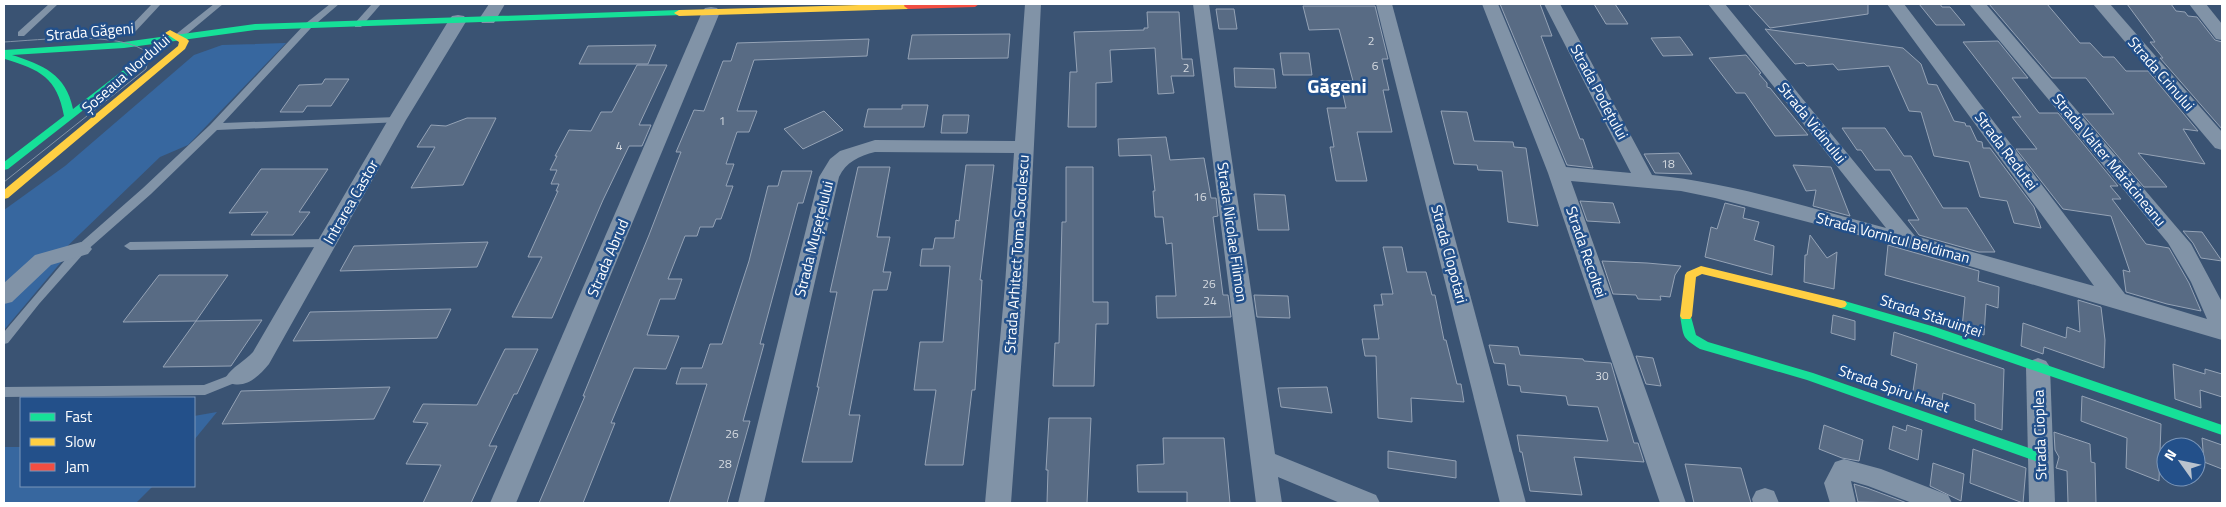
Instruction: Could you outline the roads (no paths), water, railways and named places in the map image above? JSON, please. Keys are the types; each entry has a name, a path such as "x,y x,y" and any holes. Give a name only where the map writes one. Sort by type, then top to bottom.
{"main road":[{"name":"Strada Găgeni","path":"4,55 124,45 255,27 358,25 834,6 975,4"},
{"name":"Strada Găgeni","path":"127,31 157,30 178,37"},
{"name":"Strada Găgeni","path":"16,34 39,34"},
{"name":"Șoseaua Nordului","path":"4,195 174,55 184,44 184,40 178,37 157,48 8,160"},
{"path":"90,47 109,56"},
{"path":"4,55 39,68 52,77 62,87 67,97 69,116"},
{"path":"108,85 119,68"},
{"name":"Strada Stăruinței","path":"1693,340 1689,336 1686,320 1689,281 1695,272 1702,270 1753,281 1879,315 2222,430"},
{"name":"Strada Spiru Haret","path":"1693,340 1704,346 1809,376 2041,458"}],"street":[{"path":"488,19 497,4"},
{"name":"Strada Arhitect Toma Socolescu","path":"998,503 1016,285 1033,4"},
{"name":"Strada Nicolae Filimon","path":"1201,4 1263,460"},
{"name":"Strada Clopotari","path":"1384,4 1513,503"},
{"name":"Strada Recoltei","path":"1490,4 1558,173 1673,503"},
{"name":"Strada Podețului","path":"1552,4 1645,181"},
{"name":"Strada Vidinului","path":"1716,4 1908,241"},
{"name":"Strada Redutei","path":"1896,4 2116,300"},
{"name":"Strada Valter Mărăcineanu","path":"1977,4 2175,238 2196,267 2206,287 2222,330"},
{"name":"Strada Crinului","path":"2101,4 2222,144"},
{"path":"2197,4 2222,35"},
{"name":"Strada Abrud","path":"502,503 711,12"},
{"name":"Intrarea Castor","path":"238,377 251,369 261,358 397,120 458,20"},
{"name":"Strada Mușețelului","path":"751,503 829,177 834,166 842,157 856,150 875,146 1024,148"},
{"name":"Strada Vornicul Beldiman","path":"1558,173 1681,184 1715,191 1908,241 2222,330"},
{"path":"4,296 43,260 81,249"},
{"name":"Strada Cioplea","path":"2038,367 2042,503"},
{"path":"1263,460 1269,503"},
{"path":"1263,460 1367,503"},
{"path":"1843,503 1838,483 1844,469 1872,476 1939,503"}],"lane":[{"path":"16,34 54,4"},
{"path":"127,31 157,4"},
{"path":"178,37 219,4"},
{"path":"4,340 35,301 81,249 147,191 214,127 308,26 335,4"},
{"path":"358,25 377,4"},
{"path":"214,127 397,120"},
{"path":"130,246 328,243"},
{"path":"4,392 205,390 238,377"}],"tram line":[{"path":"4,42 80,38 101,39 137,47 149,54 146,69 4,182"}],"district":[{"name":"Găgeni","path":"1337,86"}]}
